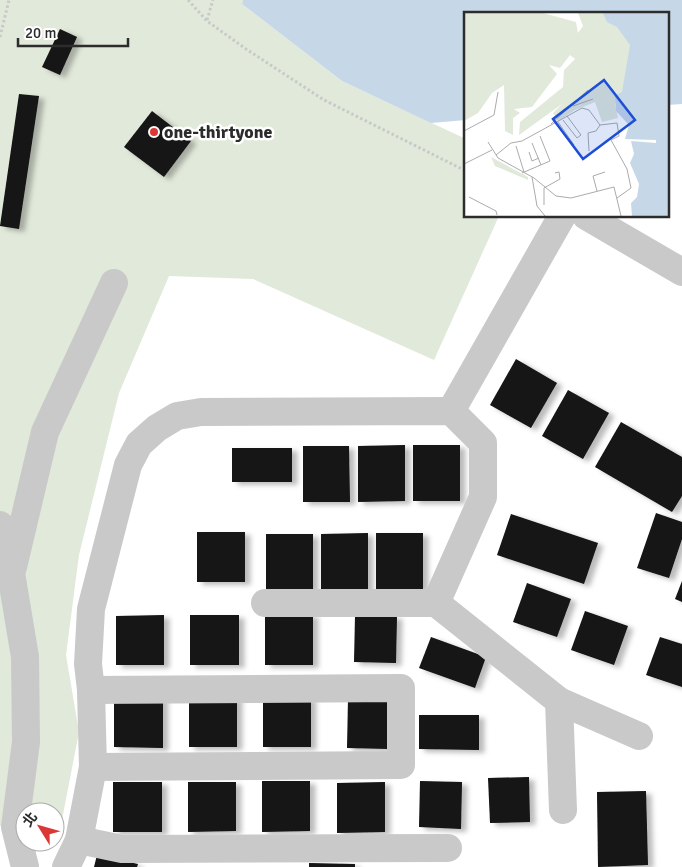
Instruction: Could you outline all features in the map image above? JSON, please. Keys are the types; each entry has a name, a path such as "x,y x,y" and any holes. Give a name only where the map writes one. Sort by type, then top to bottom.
{"street":[{"path":"450,411 561,218"},
{"path":"589,218 682,272"},
{"path":"11,573 45,432 114,283"},
{"path":"66,867 79,840 93,767 88,664 92,609 128,465 139,444 157,428 177,416 201,412 450,411 483,443 483,496 436,603"},
{"path":"0,525 11,573 25,657 26,742 15,827 25,867"},
{"path":"266,603 436,603 559,701 639,736"},
{"path":"90,690 402,688 401,765 93,767"},
{"path":"559,701 562,810"},
{"path":"79,840 122,849 448,848"}],"path":[{"path":"0,37 9,0"},
{"path":"188,0 207,21 324,100 464,170"},
{"path":"207,21 213,0"}],"green space":[{"path":"0,0 243,0 242,4 342,81 464,138 464,218 498,218 434,360 253,279 169,276 119,393 79,555 66,655 79,732 65,804 65,802 15,802 15,827 0,826"}],"water":[{"path":"243,0 682,0 682,104 670,105 670,12 464,12 464,120 431,123 342,81 242,4"}],"building":[{"path":"60,29 77,37 60,75 42,67"},
{"path":"19,94 39,96 19,229 0,226"},
{"path":"152,111 191,141 164,177 124,147"},
{"path":"516,359 557,383 531,428 490,405"},
{"path":"568,390 609,413 583,459 542,436"},
{"path":"621,422 682,457 682,496 672,512 595,467"},
{"path":"405,445 405,501 358,502 358,446"},
{"path":"413,445 460,445 460,501 413,501"},
{"path":"303,446 349,446 350,502 303,502"},
{"path":"232,448 292,448 292,482 232,482"},
{"path":"656,513 682,522 682,539 669,578 637,568"},
{"path":"511,514 598,543 584,584 497,555"},
{"path":"197,532 245,532 245,582 197,582"},
{"path":"368,533 368,590 321,590 321,534"},
{"path":"376,533 423,533 423,589 376,589"},
{"path":"266,534 313,534 313,590 266,590"},
{"path":"682,581 682,602 675,599"},
{"path":"527,583 571,599 557,637 513,622"},
{"path":"585,611 628,626 614,665 571,650"},
{"path":"313,614 313,665 265,665 265,615"},
{"path":"164,615 164,665 116,665 116,616"},
{"path":"190,615 239,615 239,665 190,665"},
{"path":"355,616 397,616 396,663 354,662"},
{"path":"431,637 486,657 475,688 419,668"},
{"path":"660,637 682,644 682,687 646,675"},
{"path":"163,697 163,748 114,747 114,698"},
{"path":"237,697 237,747 189,747 189,698"},
{"path":"263,697 311,697 311,747 263,747"},
{"path":"348,699 391,700 389,749 347,748"},
{"path":"419,715 479,715 479,750 419,749"},
{"path":"529,777 530,822 490,823 488,778"},
{"path":"262,781 310,781 310,831 262,832"},
{"path":"420,781 462,782 461,829 419,827"},
{"path":"113,782 162,782 162,832 113,832"},
{"path":"188,782 236,782 236,831 188,832"},
{"path":"385,782 385,832 337,833 337,783"},
{"path":"646,791 648,865 598,867 597,792"},
{"path":"97,855 138,864 137,867 94,867"},
{"path":"309,863 355,864 355,867 309,867"}],"place":[{"name":"one-thirtyone","path":"154,132"}]}
